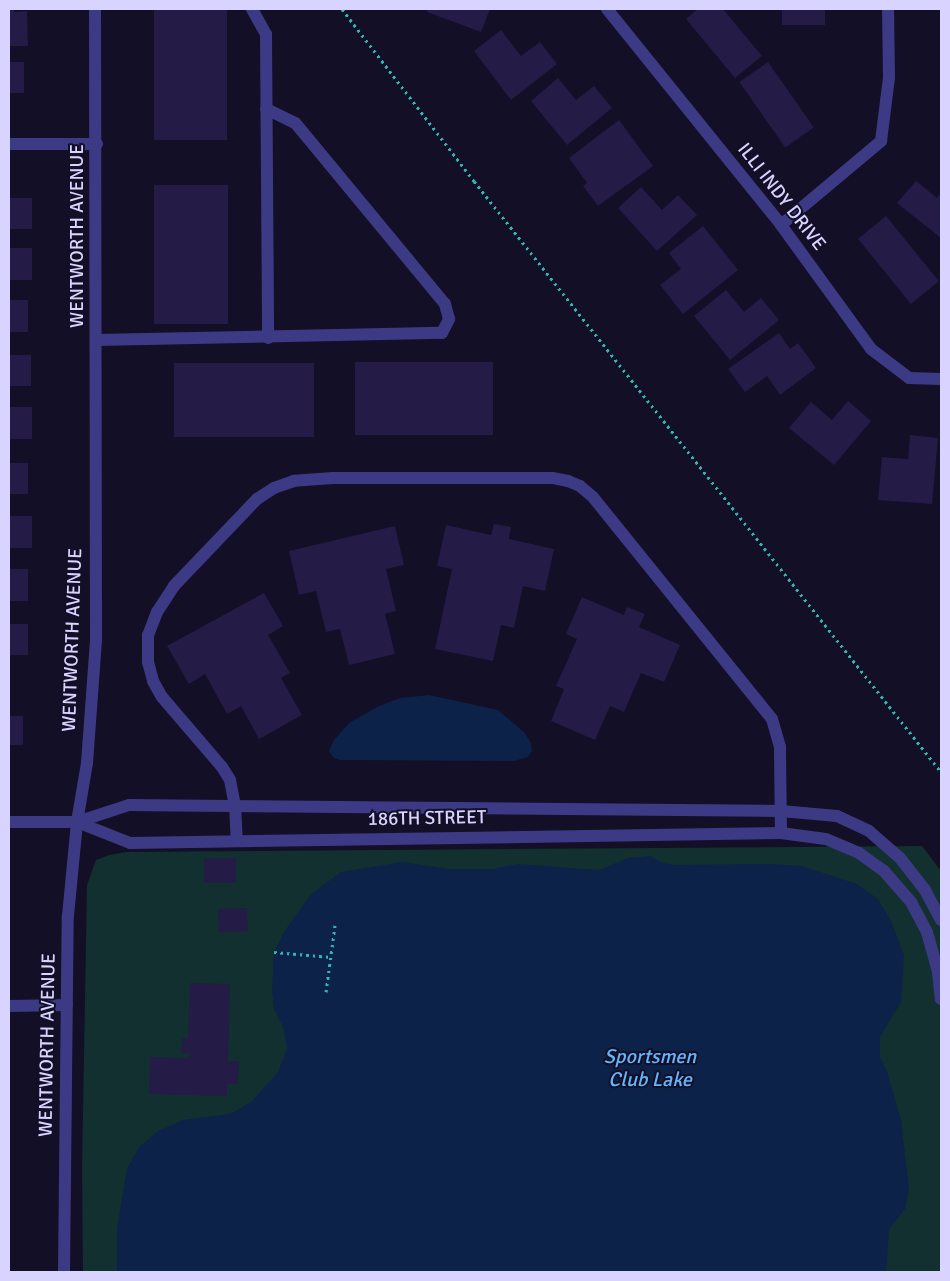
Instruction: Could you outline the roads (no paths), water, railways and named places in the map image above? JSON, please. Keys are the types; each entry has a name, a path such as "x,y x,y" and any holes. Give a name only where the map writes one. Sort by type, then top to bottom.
{"street":[{"name":"WENTWORTH AVENUE","path":"64,1272 68,916 77,822 86,763 96,640 95,9"},
{"path":"252,9 266,34 268,338"},
{"name":"ILLI INDY DRIVE","path":"608,9 781,225 871,349 908,378 941,379"},
{"path":"781,225 881,141 889,78 888,9"},
{"path":"96,340 442,333 450,319 445,304 295,124 266,109"},
{"path":"9,144 96,144"},
{"path":"237,841 235,806 230,780 222,767 162,698 153,681 148,662 148,635 156,612 174,586 257,499 274,488 294,481 333,478 542,478 568,480 580,486 593,497 772,719 780,747 782,833"},
{"name":"186TH STREET","path":"9,822 77,822 129,805 781,811 837,816 869,831 900,858 925,890 941,920"},
{"name":"186TH STREET","path":"77,822 130,843 782,833 826,839 859,852 884,871 911,902 927,932 938,972 941,999"},
{"path":"9,1006 66,1005"}],"water":[{"path":"429,695 498,710 524,732 531,743 532,751 528,757 514,761 340,760 334,758 329,751 334,740 349,723 379,706 400,698"},
{"name":"Sportsmen Club Lake","path":"651,856 662,863 676,865 767,864 802,866 857,884 878,899 891,921 904,955 901,1002 880,1037 880,1057 887,1071 901,1120 909,1190 905,1209 889,1229 886,1272 117,1272 117,1229 127,1169 139,1147 158,1131 183,1120 230,1114 251,1102 278,1072 287,1049 283,1027 274,1009 272,990 274,952 284,932 311,894 341,872 403,862 449,869 493,869 518,864 599,870 628,858"}]}
